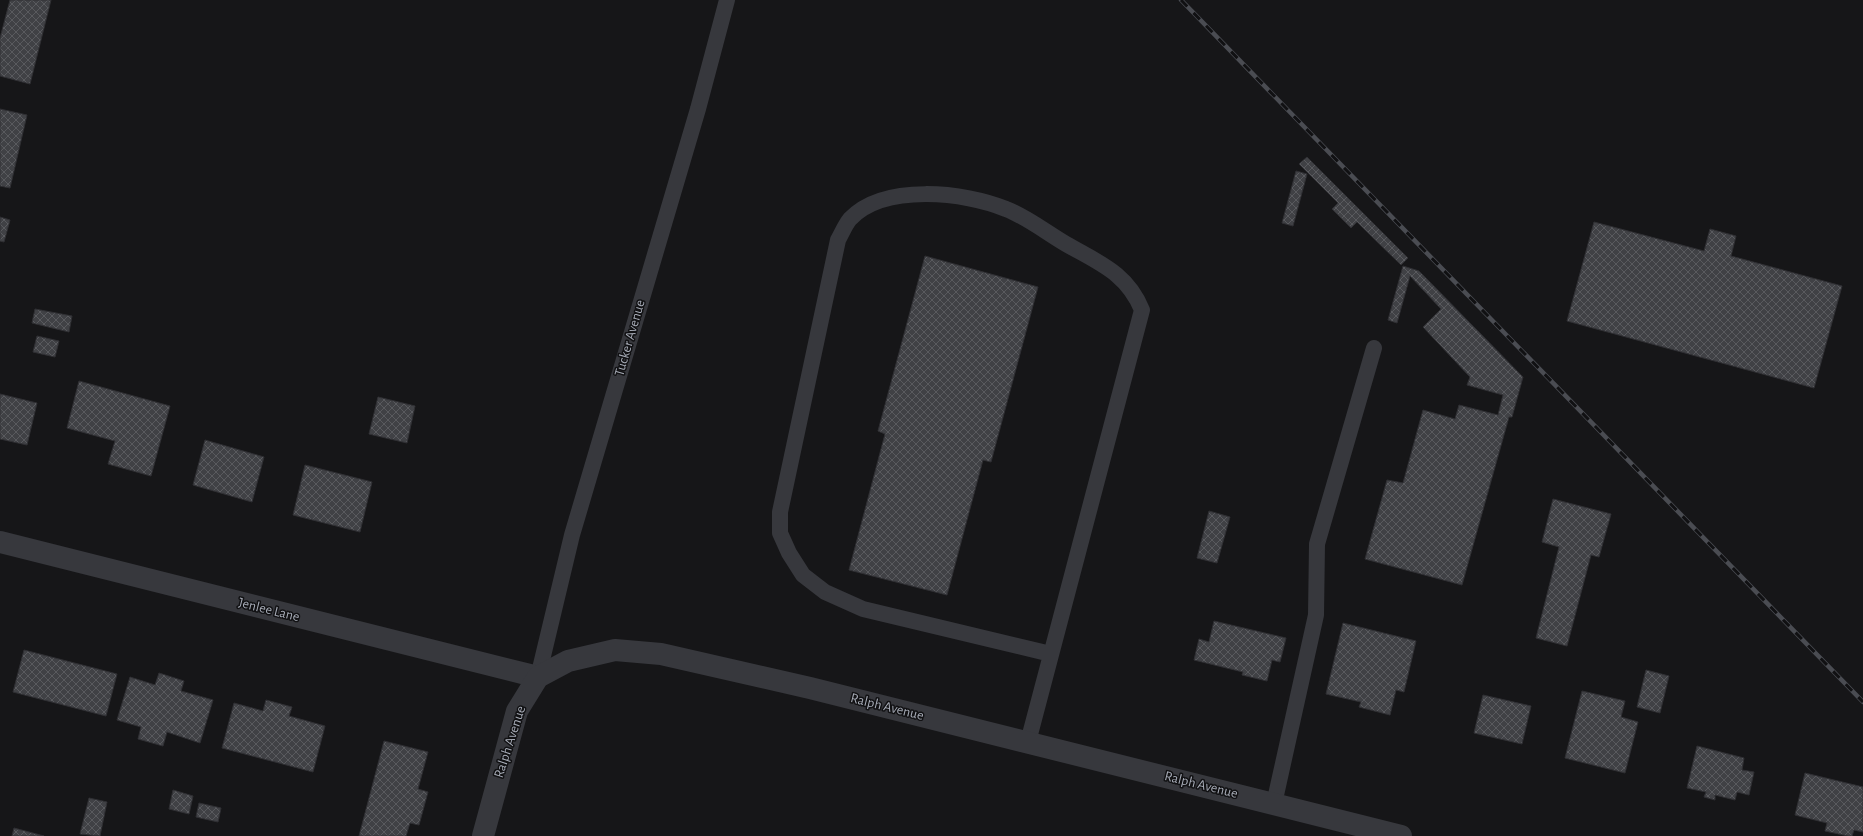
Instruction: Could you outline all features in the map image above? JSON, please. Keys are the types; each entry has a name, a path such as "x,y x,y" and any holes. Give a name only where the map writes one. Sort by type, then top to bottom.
{"street":[{"name":"Jenlee Lane","path":"0,542 538,677"},
{"name":"Ralph Avenue","path":"483,836 517,711 538,677 568,662 615,650 661,654 1028,742 1274,804 1374,833 1401,836"}],"lane":[{"name":"Tucker Avenue","path":"538,677 572,535 698,109 727,0"},
{"path":"1028,742 1052,654 1142,310 1136,294 1118,274 1007,209 980,200 936,194 901,196 869,205 850,219 838,240 780,512 780,534 788,553 803,575 825,592 864,609 1052,654"},
{"path":"1274,804 1316,614 1317,544 1374,348"}],"building":[{"path":"10,0 51,0 30,84 0,76 0,38"},
{"path":"0,109 27,115 10,188 0,186"},
{"path":"1307,157 1408,258 1401,265 1357,222 1351,228 1332,209 1338,203 1299,164"},
{"path":"1296,171 1307,174 1293,226 1282,223"},
{"path":"0,217 10,220 4,242 0,241"},
{"path":"1594,222 1704,251 1710,229 1736,236 1731,256 1842,286 1814,388 1567,321"},
{"path":"925,256 1038,287 991,462 983,460 947,595 849,570 885,434 878,431"},
{"path":"1403,266 1419,271 1523,377 1512,417 1509,417 1462,585 1365,559 1387,480 1403,483 1423,410 1455,419 1459,405 1498,415 1503,395 1467,385 1470,377 1423,327 1441,309 1410,276 1397,323 1388,320"},
{"path":"35,309 72,316 69,332 32,323"},
{"path":"37,336 59,341 55,357 33,352"},
{"path":"79,381 170,406 151,476 108,464 115,441 67,428"},
{"path":"0,394 37,403 27,445 0,439"},
{"path":"378,397 415,406 407,443 369,434"},
{"path":"205,440 264,457 252,502 193,485"},
{"path":"305,465 372,482 360,532 293,515"},
{"path":"1553,499 1611,514 1599,557 1591,555 1567,646 1536,638 1559,547 1542,542"},
{"path":"1209,511 1230,517 1217,563 1197,558"},
{"path":"1214,621 1286,638 1280,662 1272,660 1267,681 1242,675 1243,672 1194,660 1199,639 1209,642"},
{"path":"1343,623 1416,641 1404,692 1396,690 1390,715 1359,707 1361,702 1326,694"},
{"path":"24,650 117,674 106,716 13,692"},
{"path":"1646,670 1669,676 1660,713 1637,707"},
{"path":"159,673 184,681 181,691 213,700 200,743 167,732 163,746 138,739 141,727 117,720 130,677 155,685"},
{"path":"1582,691 1625,701 1621,717 1638,722 1625,773 1565,758"},
{"path":"1483,695 1531,706 1522,744 1474,733"},
{"path":"266,700 292,707 289,716 325,726 313,772 222,748 234,703 263,711"},
{"path":"384,741 428,752 418,789 428,792 419,825 410,823 406,836 359,836"},
{"path":"1697,746 1744,758 1742,770 1754,772 1749,795 1737,792 1735,800 1715,795 1715,800 1704,797 1706,792 1687,788"},
{"path":"1805,773 1863,787 1863,832 1854,830 1852,836 1848,836 1825,831 1827,823 1795,815"},
{"path":"173,790 193,796 189,814 169,809"},
{"path":"89,798 107,802 100,836 80,834"},
{"path":"199,803 221,808 218,822 196,817"},
{"path":"14,828 44,836 12,836"}],"railway":[{"path":"1181,0 1863,702"}]}
